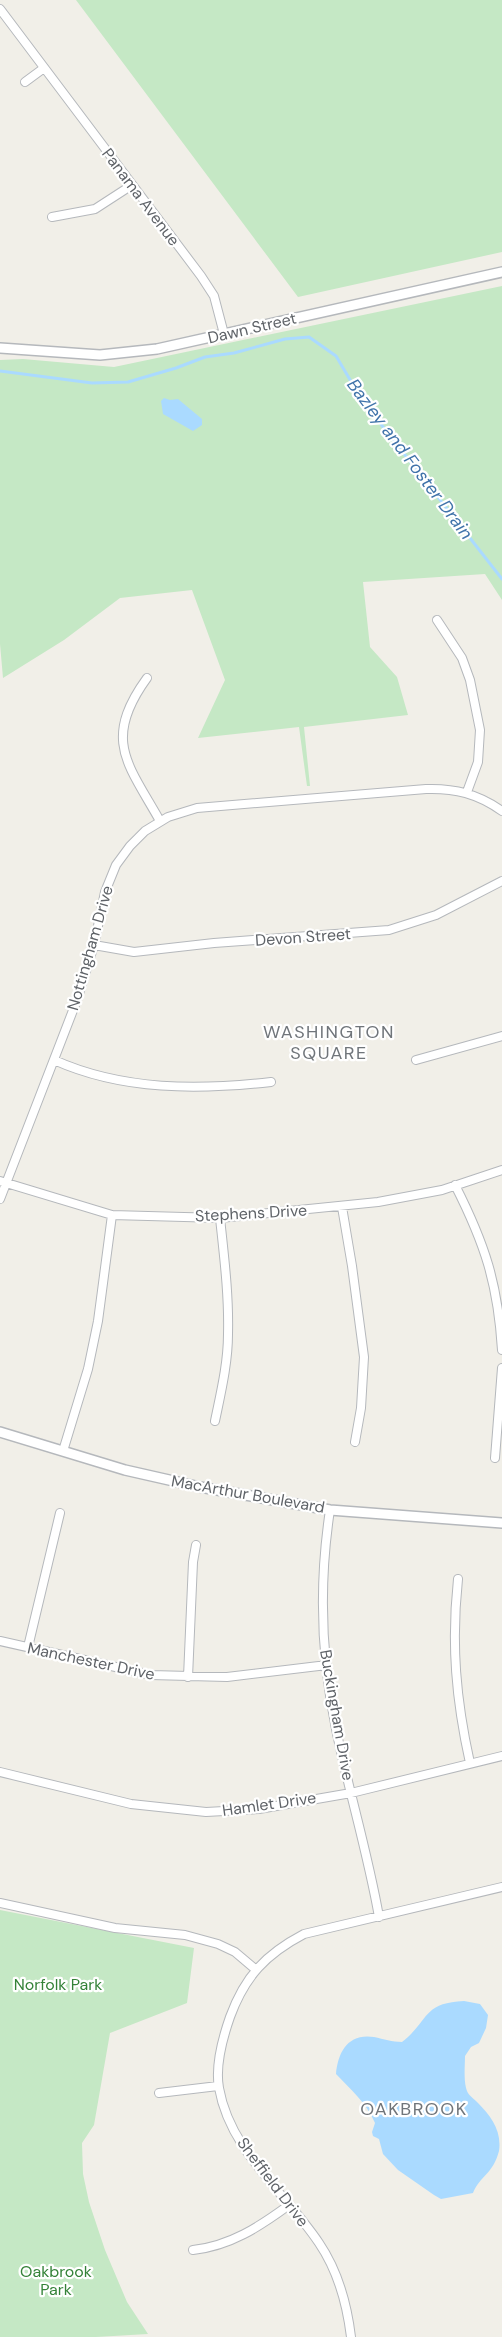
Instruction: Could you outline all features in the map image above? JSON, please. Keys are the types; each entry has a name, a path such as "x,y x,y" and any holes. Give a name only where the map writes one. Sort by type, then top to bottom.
{"street":[{"name":"Panama Avenue","path":"0,9 214,296 224,334"},
{"path":"25,82 44,68"},
{"path":"52,217 95,209 132,185"},
{"name":"Dawn Street","path":"0,348 100,355 157,350 502,272"},
{"path":"437,620 462,658 470,680 480,730 478,762 467,792"},
{"path":"147,678 126,711 122,729 125,754 133,776 160,821"},
{"name":"Nottingham Drive","path":"0,1199 3,1182 54,1060 94,945 105,892 116,865 137,838 160,821 183,812 216,806 426,789 467,792 482,798 502,811"},
{"name":"Devon Street","path":"94,945 134,952 214,943 389,930 436,915 502,881"},
{"path":"416,1060 502,1036"},
{"path":"54,1060 95,1075 161,1087 216,1088 272,1082"},
{"name":"Stephens Drive","path":"3,1182 112,1215 220,1218 342,1207 388,1200 442,1190 502,1170"},
{"path":"455,1185 468,1210 492,1273 500,1310 502,1350"},
{"path":"342,1207 364,1357 361,1408 355,1442"},
{"path":"63,1451 85,1380 98,1321 112,1215"},
{"path":"214,1421 224,1380 228,1336 227,1290 220,1218"},
{"path":"495,1458 502,1368"},
{"name":"MacArthur Boulevard","path":"0,1432 125,1470 189,1485 330,1510 502,1523"},
{"name":"Buckingham Drive","path":"330,1510 326,1535 323,1590 323,1625 327,1665 336,1727 379,1917"},
{"path":"28,1647 60,1513"},
{"path":"188,1677 193,1562 196,1545"},
{"path":"458,1579 456,1668 459,1717 470,1763"},
{"name":"Manchester Drive","path":"0,1641 128,1671 188,1677 227,1677 327,1665"},
{"name":"Hamlet Drive","path":"0,1772 131,1804 206,1812 260,1809 351,1793 502,1756"},
{"name":"Sheffield Drive","path":"351,2337 349,2315 333,2267 319,2243 252,2158 230,2125 218,2086 225,2032 237,1999 255,1969 284,1944 304,1934 502,1887"},
{"path":"0,1903 115,1928 185,1935 218,1944 235,1952 255,1969"},
{"path":"159,2093 218,2086"},
{"path":"193,2250 210,2248 237,2239 289,2205"}],"green space":[{"path":"76,0 502,0 502,252 298,297"},
{"path":"502,286 502,600 485,574 363,582 370,647 397,677 408,715 304,727 310,786 307,786 299,727 198,738 225,680 192,590 120,598 64,640 3,678 0,644 0,360 23,359 114,367"},
{"path":"0,1910 194,1948 187,2003 110,2033 94,2125 82,2143 83,2174 89,2202 105,2250 127,2302 148,2334 96,2337 0,2337"}],"water":[{"path":"164,398 178,399 202,419 202,425 193,431 163,414 161,401"},
{"path":"464,2001 480,2004 488,2015 486,2028 479,2043 471,2047 465,2056 465,2080 468,2093 487,2113 497,2130 499,2151 490,2170 473,2193 441,2199 398,2170 383,2154 379,2139 373,2136 375,2123 367,2109 336,2074 339,2058 351,2041 357,2038 374,2037 402,2042 433,2009 450,2002"}],"waterway":[{"name":"Bazley and Foster Drain","path":"0,371 92,383 128,382 205,357 234,353 285,339 309,337 336,356 362,400 502,579"}],"district":[{"name":"WASHINGTON SQUARE","path":"329,1042"},
{"name":"OAKBROOK","path":"414,2109"}],"park label":[{"name":"Norfolk Park","path":"58,1984"},
{"name":"Oakbrook Park","path":"56,2280"}]}
